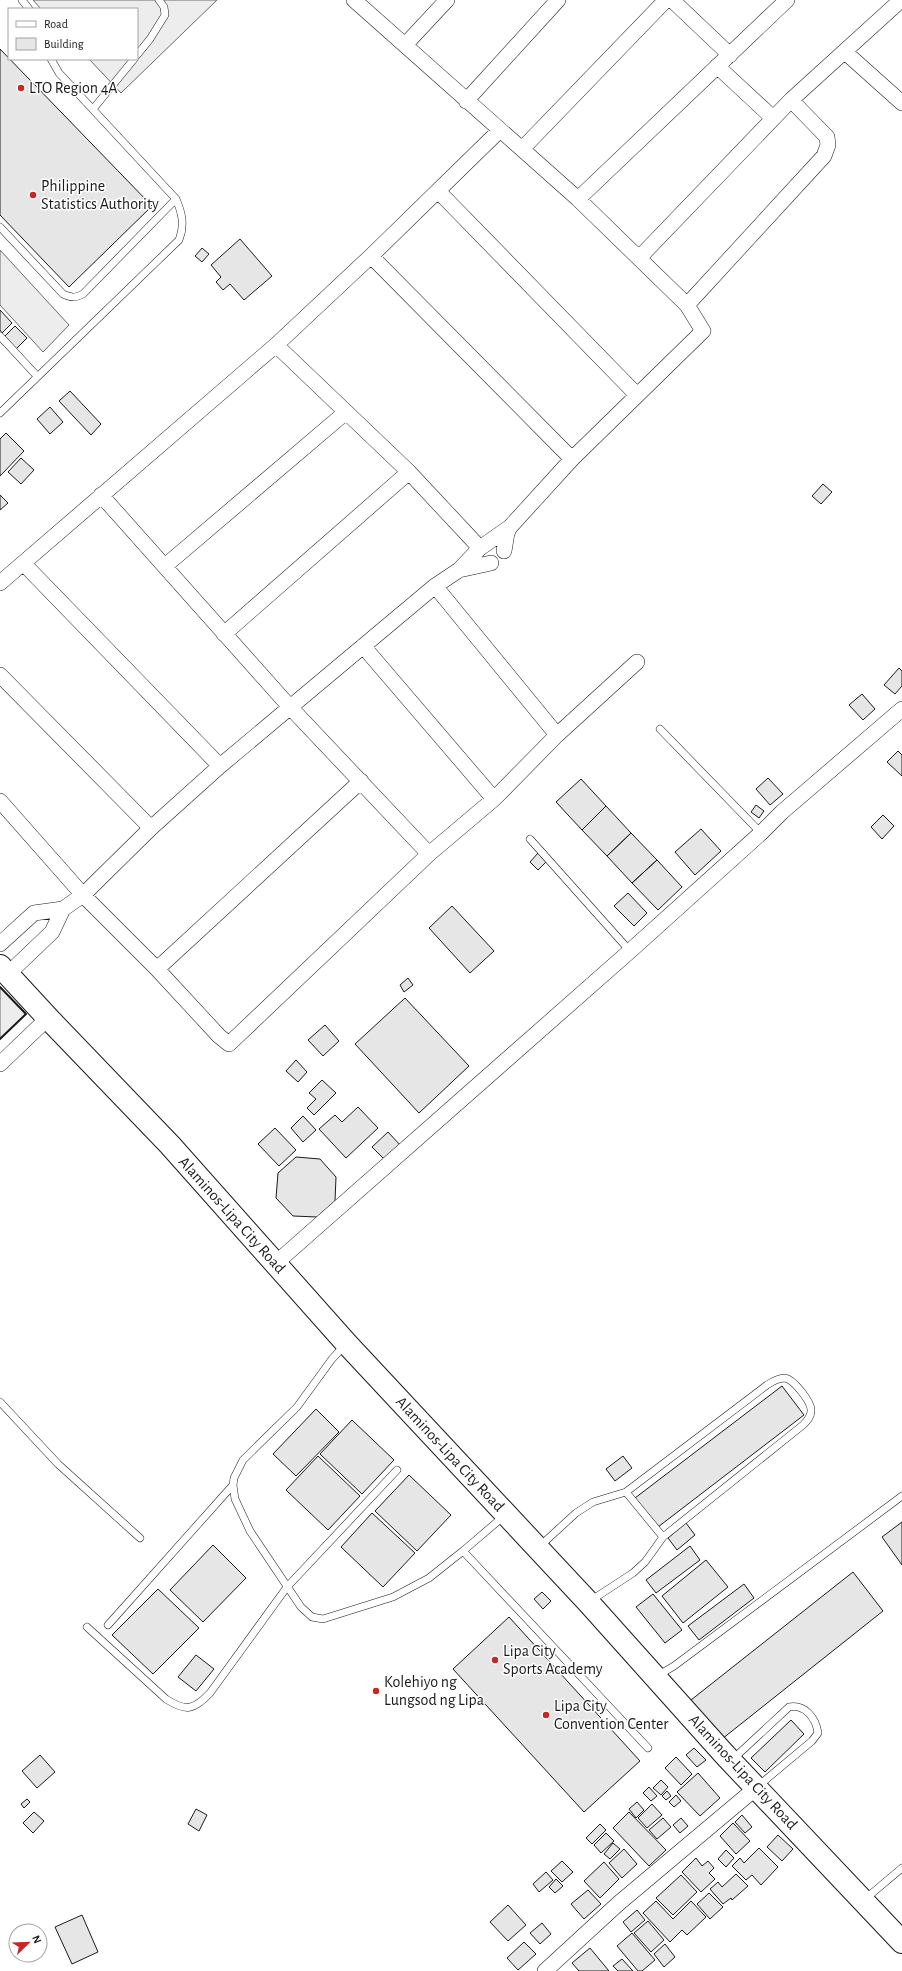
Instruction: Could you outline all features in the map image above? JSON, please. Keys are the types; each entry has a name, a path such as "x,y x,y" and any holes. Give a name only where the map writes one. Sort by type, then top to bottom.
{"main road":[{"name":"Alaminos-Lipa City Road","path":"4,970 170,1145 347,1344 588,1602 756,1788 864,1900 902,1942"}],"street":[{"path":"0,944 34,913 63,909 83,895 151,828 220,766 435,586 459,570 480,548 510,527 572,459 703,331 687,305 578,199 354,0"},
{"path":"405,44 447,0"},
{"path":"466,101 558,0"},
{"path":"522,149 666,0"},
{"path":"672,0 730,55"},
{"path":"578,199 787,0"},
{"path":"639,258 791,100 902,0"},
{"path":"845,52 902,103"},
{"path":"717,66 773,118"},
{"path":"687,305 824,156 828,145 827,137 791,100"},
{"path":"0,583 276,345 371,256 499,130"},
{"path":"438,191 637,395"},
{"path":"371,256 572,459"},
{"path":"276,345 409,472 480,548"},
{"path":"165,566 346,412"},
{"path":"224,634 409,472"},
{"path":"101,495 224,634 429,854"},
{"path":"504,551 507,533 510,527"},
{"path":"23,563 220,766"},
{"path":"459,570 491,563"},
{"path":"435,586 557,735"},
{"path":"363,646 494,799"},
{"path":"0,801 83,895 157,969 219,1036 229,1044 429,854 494,799 557,735 637,662"},
{"path":"0,675 151,828"},
{"path":"276,1263 630,951 761,833 782,812 902,709"},
{"path":"157,969 361,781"},
{"path":"4,970 52,932 63,909"},
{"path":"0,1064 48,1018"},
{"path":"545,1971 619,1903 756,1788"}],"lane":[{"path":"22,0 28,8"},
{"path":"138,54 150,39 165,15 164,7 159,0"},
{"path":"0,413 179,240 183,231 183,220 176,199 59,73 52,60"},
{"path":"93,109 133,60"},
{"path":"0,227 63,294 71,298 83,294 176,199"},
{"path":"0,336 37,376"},
{"path":"660,728 761,833"},
{"path":"530,839 630,951"},
{"path":"347,1344 332,1359 297,1407 243,1460 234,1478 233,1485 235,1499 250,1531 287,1587 307,1613 317,1619 329,1618 393,1597 428,1578 463,1551 506,1514"},
{"path":"538,1548 576,1513 593,1502 626,1492 767,1384 776,1379 786,1378 792,1381 810,1403 811,1411 808,1419 803,1425 663,1537 645,1562 633,1573 588,1602"},
{"path":"0,1402 58,1464 140,1538"},
{"path":"87,1627 166,1699 177,1706 188,1709 201,1702 210,1692 287,1587 397,1470"},
{"path":"108,1625 233,1485"},
{"path":"626,1492 663,1537"},
{"path":"655,1677 674,1666 902,1496"},
{"path":"463,1551 648,1748"},
{"path":"731,1761 789,1708 797,1706 804,1708 817,1725 818,1733 812,1741 756,1788"},
{"path":"864,1900 902,1868"}],"shaded area":[{"path":"33,0 217,0 121,93 90,60 138,60 138,8 40,8"},
{"path":"0,250 69,325 43,352 0,305"},
{"path":"0,987 26,1014 0,1039"}],"building":[{"path":"0,49 8,57 8,60 11,60 152,206 69,287 0,215"},
{"path":"240,239 272,276 244,300 230,284 223,290 216,282 221,277 211,265"},
{"path":"202,248 209,254 202,262 195,256"},
{"path":"0,310 12,323 2,333 0,330"},
{"path":"15,326 27,338 15,350 3,338"},
{"path":"70,391 101,424 91,435 59,401"},
{"path":"50,407 63,422 50,434 37,419"},
{"path":"6,433 24,451 0,476 0,439"},
{"path":"21,458 34,470 21,484 8,472"},
{"path":"823,484 832,492 821,504 812,496"},
{"path":"0,495 8,503 0,510"},
{"path":"899,668 902,671 902,686 895,694 884,685"},
{"path":"862,694 875,709 863,720 849,705"},
{"path":"898,751 902,755 902,776 887,762"},
{"path":"768,778 783,794 770,805 756,789"},
{"path":"581,779 606,806 582,830 556,802"},
{"path":"756,805 764,811 759,818 751,812"},
{"path":"606,806 631,833 607,856 582,830"},
{"path":"883,815 894,826 882,839 871,827"},
{"path":"701,829 721,851 695,875 675,852"},
{"path":"631,833 657,860 632,883 607,856"},
{"path":"538,853 547,861 538,870 530,862"},
{"path":"657,860 682,887 658,910 632,883"},
{"path":"628,893 647,913 634,926 614,906"},
{"path":"452,906 494,951 470,973 429,928"},
{"path":"408,978 413,985 404,992 400,985"},
{"path":"405,998 469,1066 419,1113 355,1044"},
{"path":"325,1025 339,1041 323,1056 308,1040"},
{"path":"296,1060 307,1072 298,1082 286,1071"},
{"path":"322,1080 336,1093 314,1115 307,1108 316,1099 309,1093"},
{"path":"358,1107 378,1128 346,1158 319,1129 335,1115 342,1122"},
{"path":"303,1116 316,1130 303,1142 291,1128"},
{"path":"275,1128 296,1150 279,1166 258,1144"},
{"path":"388,1132 401,1146 386,1161 372,1147"},
{"path":"296,1157 320,1159 336,1177 335,1201 317,1217 293,1216 276,1198 278,1173"},
{"path":"782,1386 804,1415 658,1527 635,1498"},
{"path":"316,1409 339,1432 296,1476 273,1454"},
{"path":"352,1420 394,1460 362,1494 320,1454"},
{"path":"318,1456 360,1496 328,1530 286,1490"},
{"path":"623,1456 632,1468 615,1481 606,1469"},
{"path":"409,1475 451,1515 417,1551 375,1511"},
{"path":"372,1513 415,1553 383,1587 341,1547"},
{"path":"902,1522 902,1565 882,1537"},
{"path":"686,1523 695,1535 677,1550 668,1538"},
{"path":"213,1545 246,1578 203,1622 170,1590"},
{"path":"690,1546 700,1560 656,1593 646,1580"},
{"path":"706,1560 728,1587 683,1623 662,1596"},
{"path":"853,1572 883,1611 722,1739 691,1700"},
{"path":"744,1584 754,1598 699,1640 688,1626"},
{"path":"158,1589 199,1628 153,1674 112,1635"},
{"path":"542,1592 551,1601 543,1609 534,1599"},
{"path":"653,1594 682,1630 665,1643 636,1607"},
{"name":"Lipa City Convention Center","path":"509,1617 640,1761 584,1812 453,1669"},
{"path":"196,1655 214,1669 196,1691 178,1677"},
{"path":"791,1720 804,1734 765,1772 751,1758"},
{"path":"694,1748 706,1760 697,1767 686,1755"},
{"path":"40,1755 55,1772 37,1788 22,1771"},
{"path":"676,1757 692,1774 681,1785 665,1768"},
{"path":"698,1773 720,1798 700,1816 677,1792"},
{"path":"661,1780 668,1787 661,1795 653,1788"},
{"path":"649,1787 657,1796 651,1801 643,1793"},
{"path":"667,1791 671,1796 666,1800 662,1796"},
{"path":"676,1795 681,1801 674,1807 669,1802"},
{"path":"27,1799 30,1802 24,1808 21,1804"},
{"path":"637,1802 644,1810 636,1818 629,1809"},
{"path":"652,1804 662,1815 647,1828 638,1818"},
{"path":"196,1809 207,1815 199,1831 188,1824"},
{"path":"34,1812 44,1821 33,1833 23,1823"},
{"path":"629,1812 666,1850 649,1866 613,1828"},
{"path":"742,1815 752,1827 745,1833 735,1822"},
{"path":"663,1818 671,1827 657,1839 649,1830"},
{"path":"681,1818 688,1826 680,1833 673,1825"},
{"path":"733,1823 750,1841 736,1854 720,1836"},
{"path":"600,1824 606,1830 592,1844 586,1838"},
{"path":"606,1833 614,1841 601,1853 594,1845"},
{"path":"778,1835 793,1849 782,1861 767,1847"},
{"path":"613,1843 620,1849 610,1859 604,1854"},
{"path":"759,1848 778,1867 761,1885 752,1875 746,1880 732,1866 740,1858 744,1863"},
{"path":"624,1849 637,1864 622,1878 609,1863"},
{"path":"726,1850 734,1858 726,1867 718,1859"},
{"path":"696,1858 702,1866 708,1861 714,1868 709,1873 715,1879 701,1892 682,1872"},
{"path":"562,1861 573,1872 562,1882 551,1871"},
{"path":"604,1862 619,1879 600,1898 584,1881"},
{"path":"546,1872 553,1880 539,1892 533,1884"},
{"path":"736,1874 748,1886 732,1900 731,1898 723,1904 710,1889 718,1882 722,1887"},
{"path":"681,1875 697,1892 673,1915 656,1898"},
{"path":"556,1879 563,1886 555,1893 549,1887"},
{"path":"588,1890 601,1904 584,1919 571,1904"},
{"path":"709,1893 723,1907 710,1919 697,1904"},
{"path":"656,1901 673,1919 691,1901 706,1917 687,1935 682,1930 670,1942 643,1913"},
{"path":"508,1905 526,1925 508,1941 490,1922"},
{"path":"637,1910 645,1920 631,1932 623,1922"},
{"path":"82,1915 98,1952 72,1964 55,1927"},
{"path":"648,1921 664,1940 651,1952 634,1933"},
{"path":"542,1923 551,1934 540,1944 530,1933"},
{"path":"632,1933 655,1960 642,1971 638,1971 617,1946"},
{"path":"524,1942 536,1954 518,1970 507,1958"},
{"path":"665,1944 675,1957 664,1967 654,1954"},
{"path":"590,1948 609,1971 579,1971 572,1963"},
{"path":"622,1959 633,1971 618,1971 613,1966"}],"wall":[{"path":"0,987 26,1014 0,1039"}],"place":[{"name":"LTO Region 4A","path":"21,88"},
{"name":"Philippine Statistics Authority","path":"33,195"},
{"name":"Lipa City Sports Academy","path":"495,1660"},
{"name":"Kolehiyo ng Lungsod ng Lipa","path":"376,1691"},
{"name":"Lipa City Convention Center","path":"546,1715"}]}
